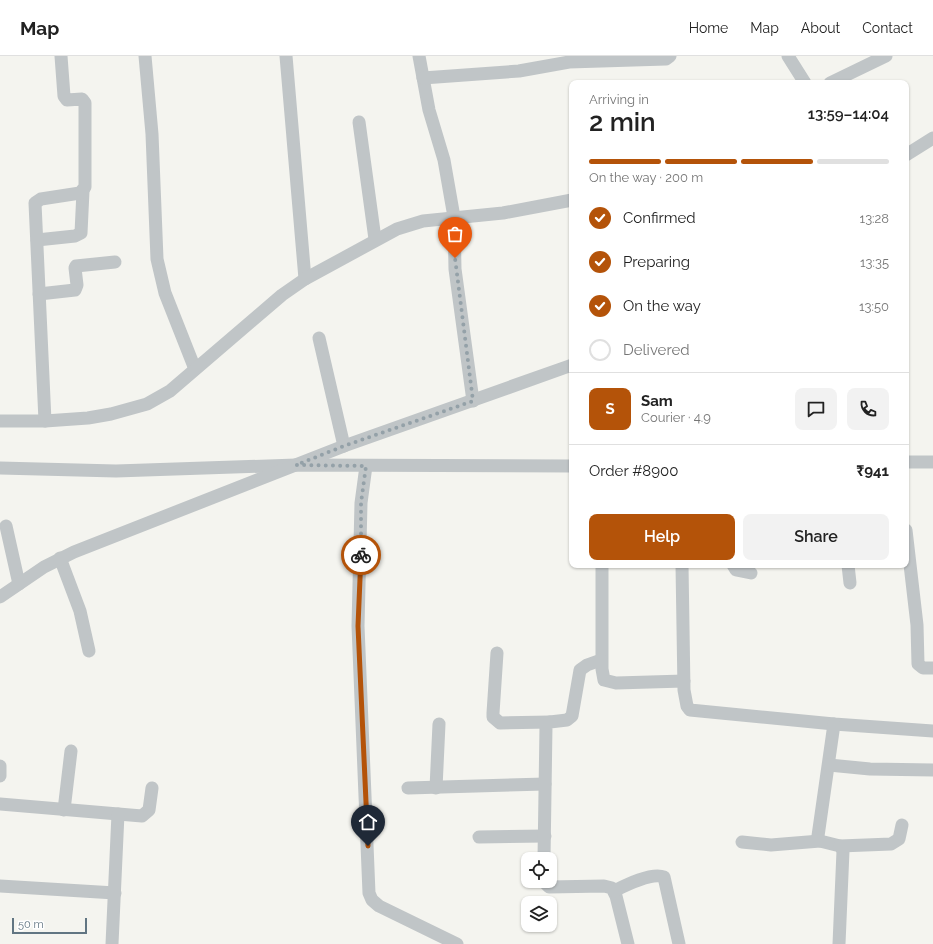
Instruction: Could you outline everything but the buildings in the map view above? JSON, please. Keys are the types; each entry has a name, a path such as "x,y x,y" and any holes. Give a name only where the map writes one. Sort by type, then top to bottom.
{"street":[{"path":"37,240 75,236 81,233 82,191 85,187 85,102 82,99 67,100 64,96 61,56"},
{"path":"145,56 152,134 157,259 165,293 195,369"},
{"path":"286,56 305,279"},
{"path":"420,56 431,122 444,160 454,217 455,269 473,401"},
{"path":"423,78 519,71 569,62 608,58 666,59 670,56"},
{"path":"788,56 803,80"},
{"path":"836,80 886,56"},
{"path":"358,122 375,239"},
{"path":"909,153 933,138"},
{"path":"44,421 35,203 37,200 82,191"},
{"path":"0,421 44,421 111,414 147,404 170,391 259,313 305,279 375,239 410,224 454,217 503,213 569,201"},
{"path":"39,294 75,290 76,266 115,262"},
{"path":"319,338 344,446"},
{"path":"0,597 60,558 344,446 569,367"},
{"path":"909,462 933,462"},
{"path":"0,468 116,471 296,465 569,466"},
{"path":"366,466 361,503 358,626 369,893 372,900 379,906 457,944"},
{"path":"6,526 19,584"},
{"path":"909,555 915,606 918,664 923,668 932,668"},
{"path":"60,558 80,611 89,651"},
{"path":"602,568 602,676 604,680 609,683 684,681"},
{"path":"682,568 684,681 687,706 693,711 834,724 933,731"},
{"path":"735,568 736,570 751,573"},
{"path":"848,568 850,583"},
{"path":"497,653 493,713 496,720 500,723 550,722 567,720 572,716 580,670 587,665 602,660"},
{"path":"544,852 546,726 550,722"},
{"path":"436,788 439,724"},
{"path":"820,841 818,836 834,724"},
{"path":"64,810 71,751"},
{"path":"829,765 870,769 933,770"},
{"path":"0,766 0,776"},
{"path":"408,788 545,784"},
{"path":"0,804 145,815 149,810 152,788"},
{"path":"112,944 118,814"},
{"path":"742,842 778,845 820,841 840,846 891,844 899,839 902,825"},
{"path":"479,837 545,836"},
{"path":"839,944 843,851 840,846"},
{"path":"614,891 633,882 649,877 664,877 679,944"},
{"path":"0,886 115,893"},
{"path":"557,886 604,886 612,888 628,944"}],"way so far":[{"path":"361,555 361,503 366,466 296,465 344,446 473,401 455,269 455,258"}],"route":[{"path":"361,555 358,626 360,698 368,846"}]}
